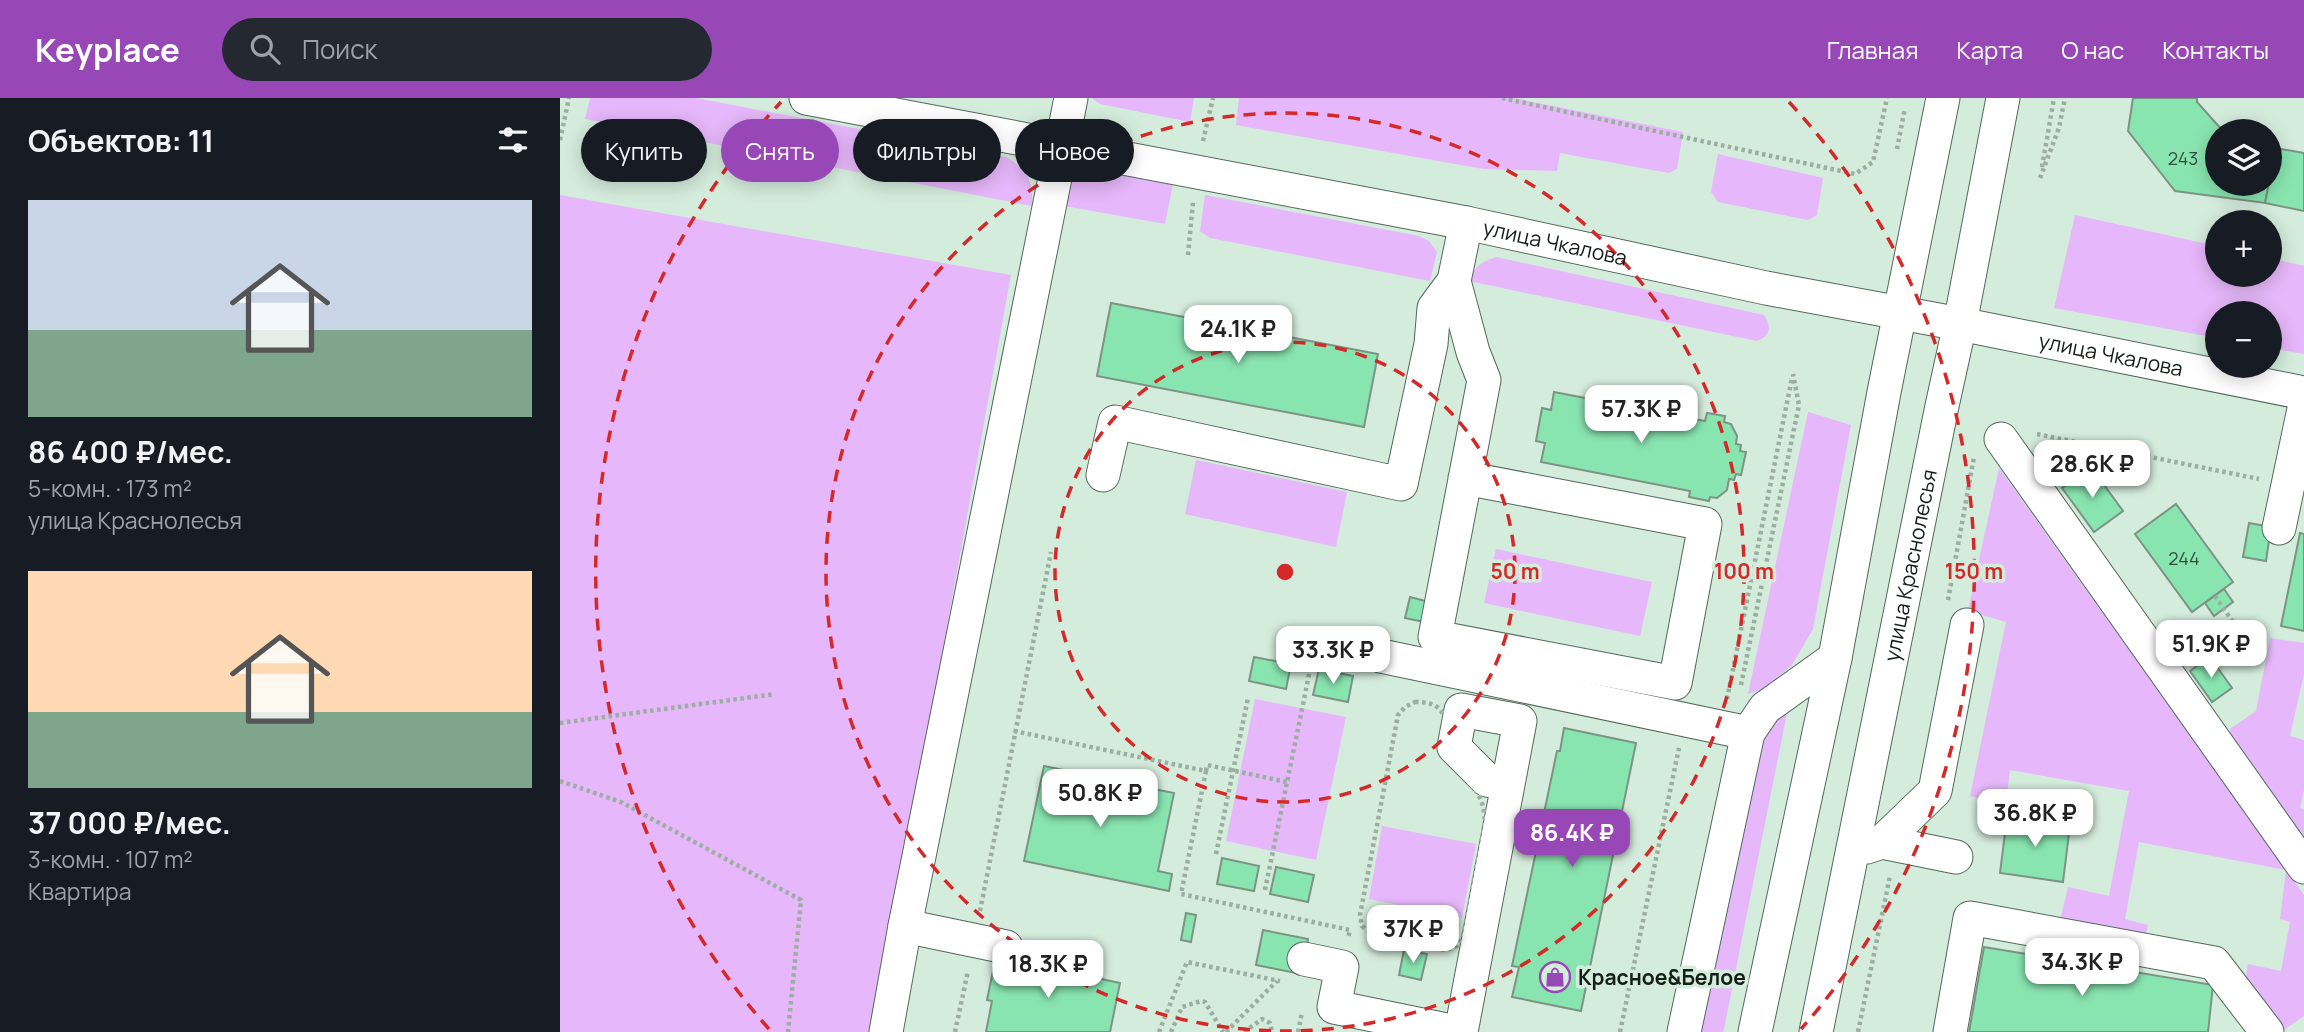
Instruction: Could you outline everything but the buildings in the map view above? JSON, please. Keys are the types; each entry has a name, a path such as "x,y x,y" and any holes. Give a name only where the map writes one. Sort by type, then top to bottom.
{"street":[{"name":"улица Чкалова","path":"806,98 1015,137"},
{"path":"1067,119 1071,98"},
{"path":"1755,1032 1835,658 1899,313 1943,98"},
{"name":"улица Краснолесья","path":"1816,1032 1867,847 1942,406 2003,98"},
{"name":"улица Чкалова","path":"1134,160 1466,223 1766,288 2304,393"},
{"path":"886,1032 1054,182"},
{"path":"1103,475 1115,422 1401,484 1431,344 1434,308 1454,281 1466,223"},
{"path":"1454,281 1484,380 1465,478 1435,636 1675,683 1705,524 1465,478"},
{"path":"2279,528 2304,409"},
{"path":"2016,436 2304,867"},
{"path":"1867,847 1935,792 1967,625"},
{"path":"1381,656 1748,733"},
{"path":"1684,1032 1748,733 1765,708 1835,658"},
{"path":"1296,971 1342,967 1334,1007 1458,1032 1508,784"},
{"path":"1867,847 1956,856"},
{"path":"1950,1032 1970,918 2214,963 2267,1032"},
{"path":"905,926 1006,947"}],"path":[{"path":"560,140 569,98"},
{"path":"1502,98 1855,174 1873,162 1887,98"},
{"path":"1897,149 1908,98"},
{"path":"2054,98 2040,178 2059,128 2065,98"},
{"path":"1793,374 1799,405"},
{"path":"2016,436 2289,485"},
{"path":"955,1032 1051,552"},
{"path":"2214,596 2244,638"},
{"path":"1265,890 1310,670"},
{"path":"560,723 775,694"},
{"path":"1216,854 1248,698"},
{"path":"1415,702 1436,706 1443,714 1447,725 1444,740 1446,750 1478,792 1484,805 1484,828 1463,937 1457,946 1442,950 1376,937 1365,930 1361,921 1361,908 1398,715 1405,707 1415,702"},
{"path":"1620,1032 1684,720"},
{"path":"1014,731 1206,771"},
{"path":"1287,782 1207,765 1181,894 1350,930 1342,967"},
{"path":"560,781 621,802 801,900 788,1032"},
{"path":"1159,1032 1187,962 1277,981"},
{"path":"1171,1032 1182,1007 1201,1001 1205,1002 1224,1032 1277,981 1296,971"},
{"path":"1244,1032 1262,1019 1270,1023 1272,1032"}],"shaded area":[{"path":"590,98 696,98 806,119 721,119 721,145 707,143 707,119 585,119"},
{"path":"1092,98 1194,98 1190,122 1100,104"},
{"path":"1239,98 1513,98 1683,132 1677,169 1669,173 1560,153 1557,171 1483,169 1236,125"},
{"path":"839,125 853,128 853,171 839,168"},
{"path":"1718,154 1823,178 1817,215 1808,220 1718,202 1711,192"},
{"path":"1001,156 1006,157 1015,163 1015,182 1030,182 1032,206 909,182 1001,182"},
{"path":"1134,176 1173,184 1165,224 1059,205 1068,182 1134,182"},
{"path":"560,195 1011,275 873,1032 560,1032"},
{"path":"1205,195 1419,236 1429,241 1437,252 1430,281 1210,238 1200,231"},
{"path":"2075,215 2205,243 2205,287 2282,287 2282,261 2304,266 2304,354 2282,350 2282,301 2205,301 2205,336 2054,308"},
{"path":"1496,257 1764,315 1768,331 1765,337 1757,341 1469,281 1479,265"},
{"path":"1808,412 1851,425 1813,629 1792,665 1764,689 1748,694"},
{"path":"1196,460 1347,492 1336,547 1185,514"},
{"path":"1999,468 2304,895 2304,1016 2281,1032 2244,987 2248,964 2281,971 2290,922 2280,919 2286,870 2139,842 2125,919 2148,925 2144,942 2059,925 2068,887 2109,896 2129,791 2010,770 2006,803 1970,796 2006,622 1968,611"},
{"path":"1496,549 1652,582 1640,636 1484,603"},
{"path":"2270,638 2304,643 2304,674 2290,736 2304,740 2304,790 2300,808 2304,809 2304,844 2230,739 2230,729 2256,711"},
{"path":"1255,699 1346,717 1316,860 1226,841"},
{"path":"1789,703 1724,1029 1723,1032 1696,1032 1753,743"},
{"path":"1382,826 1476,844 1462,918 1369,899"}],"place":[{"name":"Красное&Белое","path":"1555,977"}]}
